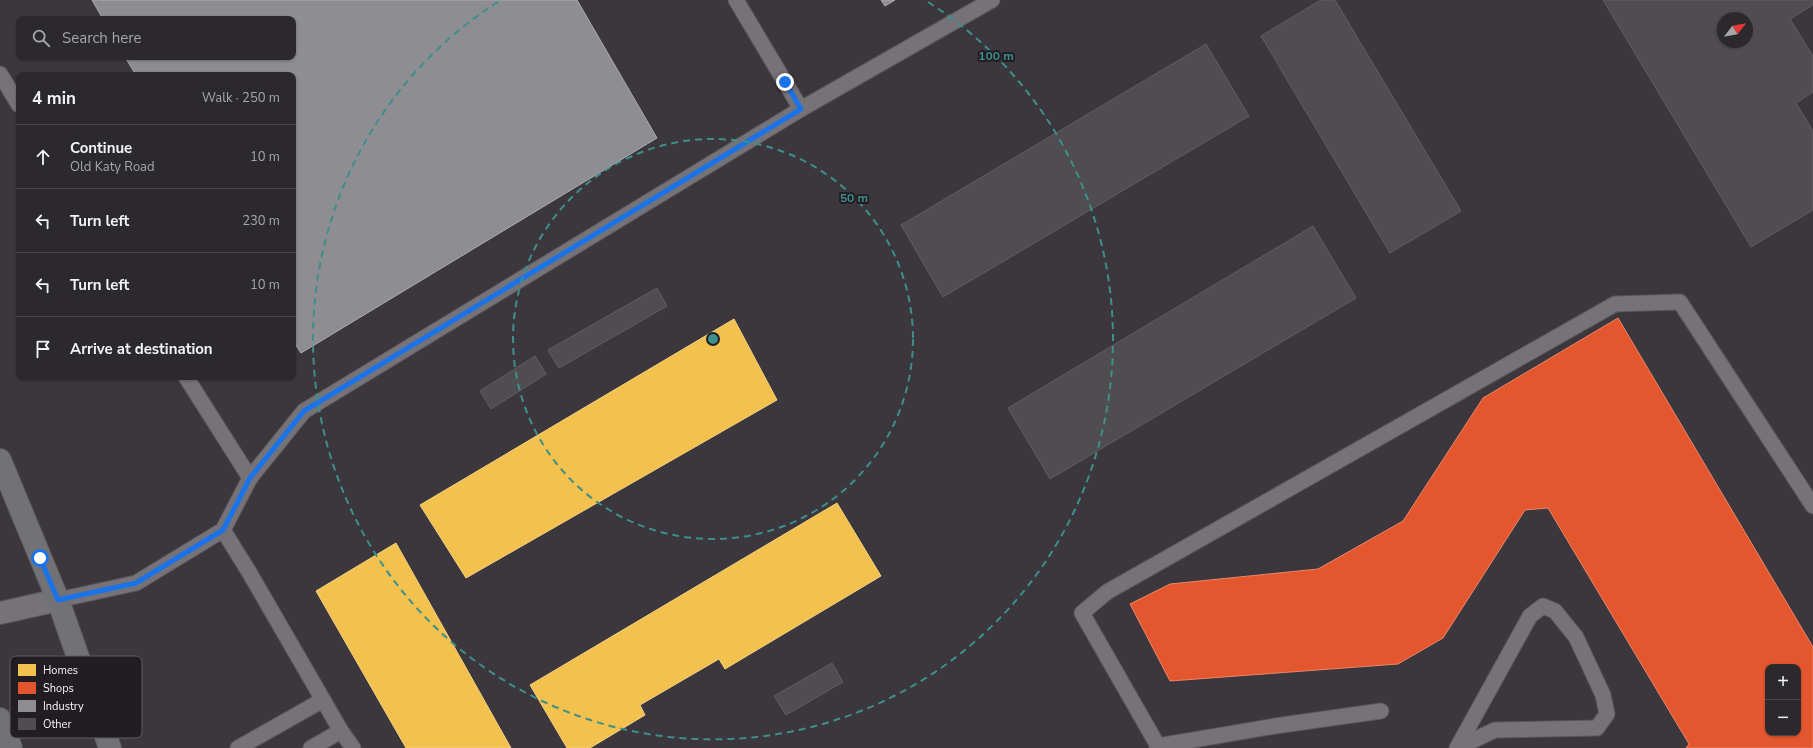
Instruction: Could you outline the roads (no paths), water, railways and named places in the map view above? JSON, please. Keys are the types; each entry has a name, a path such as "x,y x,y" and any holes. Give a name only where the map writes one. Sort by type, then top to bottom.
{"main road":[{"path":"0,460 58,600 78,656"},
{"path":"0,719 11,748"},
{"path":"106,738 110,748"}],"street":[{"path":"0,613 58,600"}],"lane":[{"path":"736,0 801,109"},
{"path":"58,600 136,583 223,530 250,478 304,411 801,109 992,0"},
{"path":"0,74 16,101"},
{"path":"1381,711 1275,726 1158,747 1082,613 1108,592 1615,304 1680,302 1813,506"},
{"path":"188,380 250,478"},
{"path":"223,530 250,572 341,731 353,748"},
{"path":"1543,606 1555,611 1576,637 1603,694 1607,714 1598,728 1495,730 1457,748 1530,616 1543,606"},
{"path":"238,748 323,700"},
{"path":"311,748 341,731"}]}
